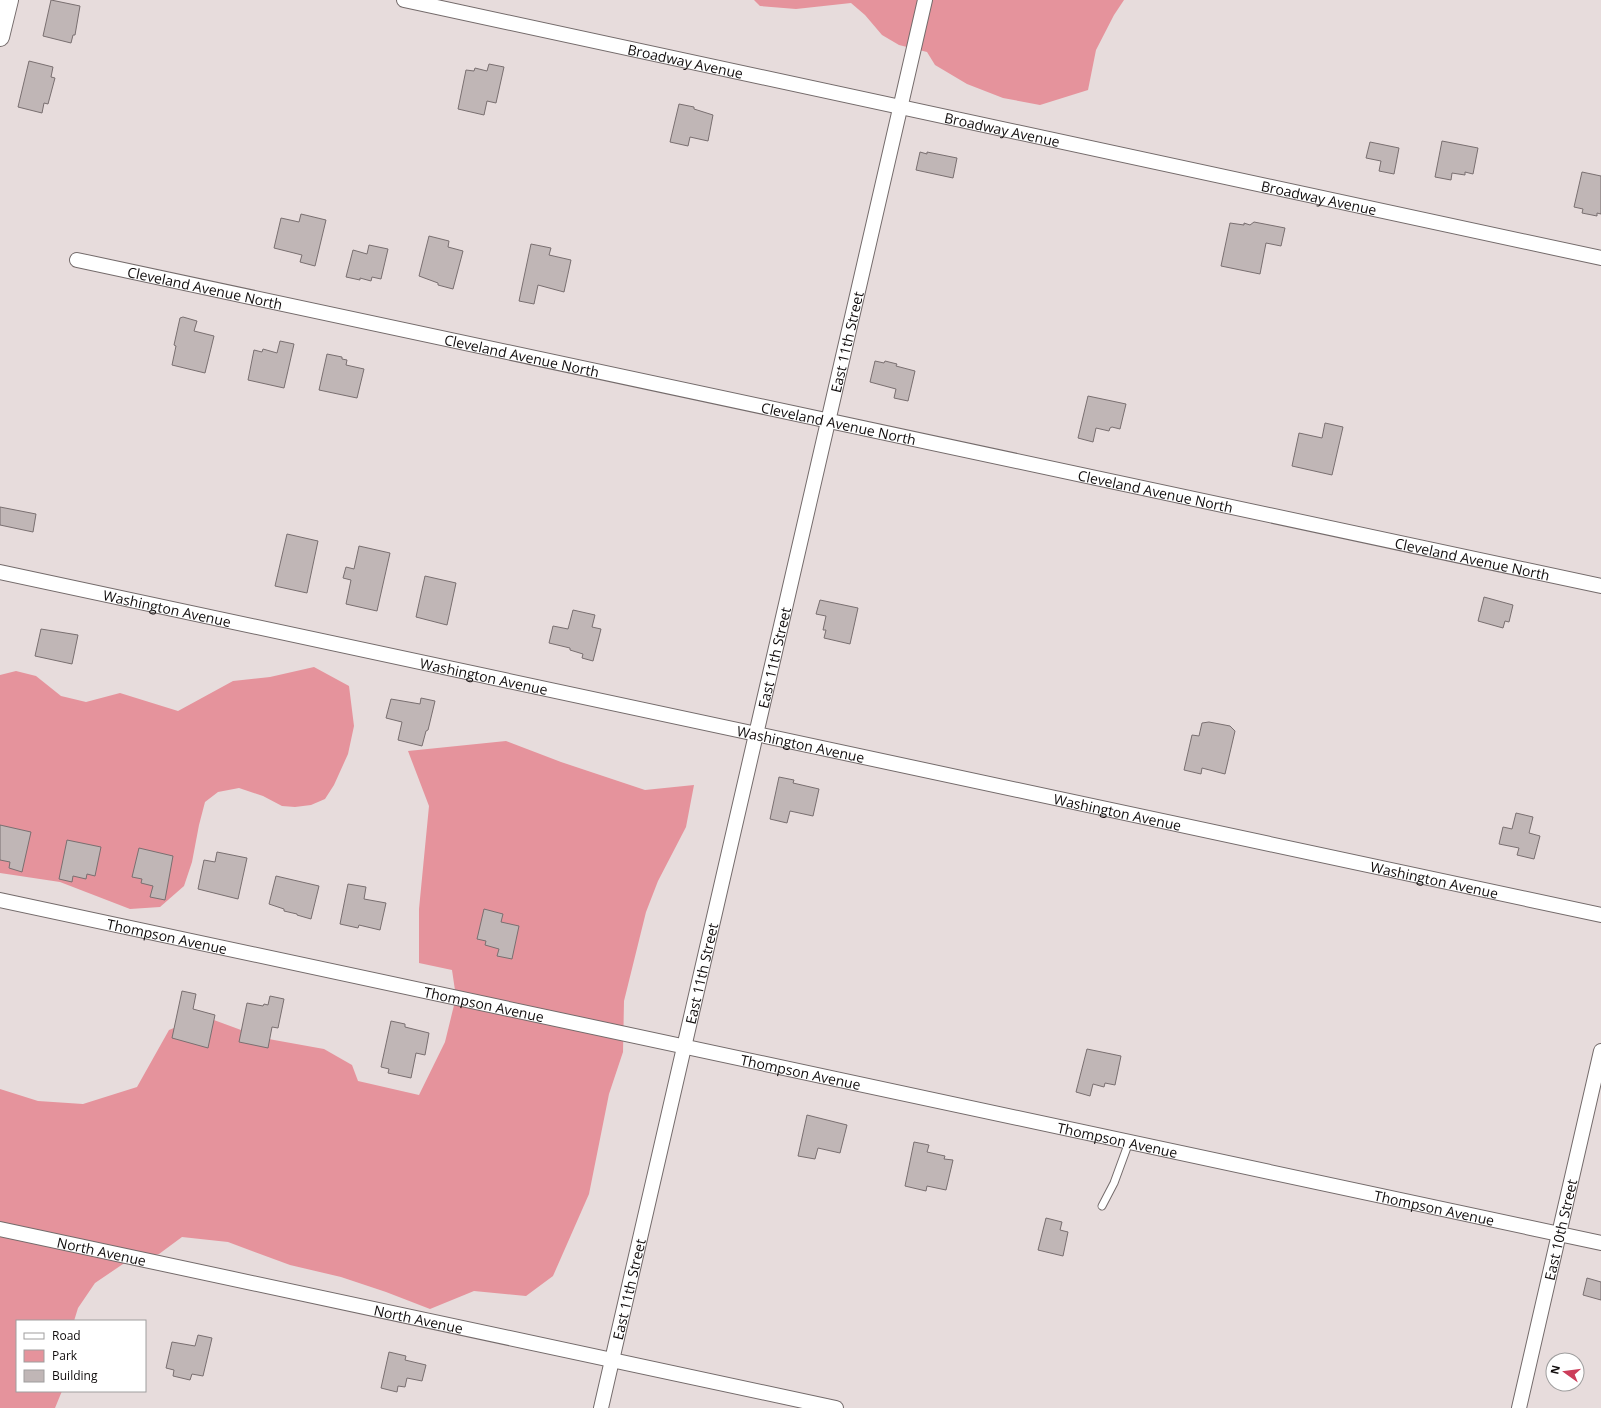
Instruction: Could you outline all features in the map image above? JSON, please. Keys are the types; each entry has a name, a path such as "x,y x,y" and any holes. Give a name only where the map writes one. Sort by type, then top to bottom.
{"street":[{"path":"0,37 8,0"},
{"name":"Broadway Avenue","path":"404,0 1601,258"},
{"name":"East 11th Street","path":"600,1408 925,0"},
{"name":"Cleveland Avenue North","path":"77,260 1601,586"},
{"name":"Washington Avenue","path":"0,572 1601,915"},
{"name":"Thompson Avenue","path":"0,900 1601,1243"},
{"name":"East 10th Street","path":"1518,1408 1601,1051"},
{"name":"North Avenue","path":"0,1229 545,1345 813,1405 836,1408"}],"lane":[{"path":"1102,1206 1114,1184 1129,1142"}],"green space":[{"path":"754,0 1124,0 1114,15 1096,50 1088,90 1040,105 1003,98 967,84 935,65 927,52 899,45 882,35 865,15 851,3 796,9 760,6"},
{"path":"314,667 349,686 354,726 348,754 334,785 325,799 311,805 295,807 282,806 263,796 239,788 218,792 205,802 192,862 184,886 160,907 130,909 60,882 0,873 0,675 16,671 36,676 61,696 86,702 120,693 178,711 233,681 270,677"},
{"path":"506,741 561,762 645,790 694,785 686,827 658,881 646,912 624,1001 623,1052 609,1094 589,1194 553,1276 526,1296 474,1291 430,1309 341,1277 290,1265 228,1242 182,1237 159,1254 123,1264 95,1283 78,1308 74,1320 16,1320 16,1392 62,1392 55,1408 0,1408 0,1089 38,1101 83,1104 137,1087 169,1030 203,1016 263,1038 324,1049 352,1065 358,1081 419,1095 445,1042 456,997 452,970 419,963 419,909 429,806 408,751"}],"building":[{"path":"51,0 80,6 75,35 73,35 71,43 43,36"},
{"path":"29,61 53,67 51,77 55,78 48,104 44,103 42,113 18,107"},
{"path":"489,64 504,67 496,103 487,101 484,115 458,109 466,70 474,71 475,68 487,71"},
{"path":"679,104 694,107 694,109 713,115 708,141 690,137 688,146 670,142"},
{"path":"1442,141 1478,148 1473,174 1465,172 1465,175 1452,173 1451,180 1435,177"},
{"path":"1370,142 1399,148 1394,174 1379,171 1381,161 1366,158"},
{"path":"920,152 957,158 953,178 916,170"},
{"path":"1582,172 1601,176 1601,214 1597,213 1597,216 1582,213 1583,209 1574,207"},
{"path":"301,214 326,220 315,266 300,262 302,255 274,248 281,218 299,222"},
{"path":"1254,222 1285,228 1281,246 1266,243 1260,274 1221,266 1230,223 1244,225 1244,223 1250,225"},
{"path":"429,236 449,241 448,247 463,251 453,289 438,285 438,283 419,276"},
{"path":"531,244 551,248 549,255 571,260 564,292 538,285 534,304 519,301"},
{"path":"369,245 388,249 381,279 372,277 371,281 360,278 360,280 346,277 353,250 367,254"},
{"path":"183,317 197,321 194,331 214,336 205,373 172,365 176,346 174,345 180,318"},
{"path":"280,341 294,344 284,388 248,380 254,350 262,352 263,349 277,353"},
{"path":"327,354 342,357 342,359 347,360 346,365 364,369 357,398 319,390"},
{"path":"875,361 884,363 885,361 897,364 896,366 915,371 908,401 894,398 896,389 870,382"},
{"path":"1088,396 1126,404 1120,429 1112,427 1109,431 1096,428 1093,442 1078,438"},
{"path":"1325,423 1343,427 1332,475 1292,466 1299,433 1322,438"},
{"path":"0,507 36,514 33,532 0,525"},
{"path":"287,534 318,541 307,593 275,586"},
{"path":"359,546 390,553 377,611 346,604 351,580 343,578 346,567 354,569"},
{"path":"425,576 456,583 447,625 416,617"},
{"path":"1484,597 1513,605 1509,622 1505,621 1503,628 1478,621"},
{"path":"820,600 858,608 850,644 824,638 826,630 823,630 826,616 816,614"},
{"path":"573,610 595,615 592,627 601,629 593,661 582,658 583,654 570,650 570,648 549,643 553,626 568,629"},
{"path":"41,629 78,635 72,664 35,656"},
{"path":"421,698 435,701 428,730 426,731 422,746 398,740 402,722 386,718 391,699 420,704"},
{"path":"1209,722 1230,726 1235,731 1225,774 1202,768 1201,774 1184,770 1192,735 1199,736 1202,723"},
{"path":"779,777 794,780 793,783 819,789 813,816 790,811 787,823 770,819"},
{"path":"1516,813 1533,817 1529,833 1540,836 1534,859 1517,855 1519,848 1499,844 1503,827 1512,829"},
{"path":"0,825 31,832 22,872 9,868 10,862 0,860"},
{"path":"67,840 101,847 95,876 87,874 86,879 73,876 72,882 59,879"},
{"path":"139,848 173,856 165,900 150,897 153,886 141,883 142,879 132,877"},
{"path":"217,852 247,858 238,899 198,889 204,860 215,862"},
{"path":"276,876 319,886 311,919 284,911 284,909 269,904"},
{"path":"348,884 366,887 364,899 386,903 380,930 359,925 358,928 340,924"},
{"path":"484,909 503,914 501,922 519,926 512,959 497,956 499,949 485,945 486,941 477,939"},
{"path":"182,991 196,994 193,1009 215,1015 208,1048 172,1038"},
{"path":"270,996 284,999 278,1028 272,1027 268,1048 239,1042 247,1003 263,1006 264,1004 268,1005"},
{"path":"391,1021 405,1024 405,1027 429,1033 425,1055 416,1053 411,1078 388,1073 389,1069 381,1067"},
{"path":"1087,1049 1121,1056 1115,1085 1105,1083 1104,1087 1093,1084 1090,1096 1076,1092"},
{"path":"807,1115 847,1125 840,1153 818,1148 815,1159 798,1156"},
{"path":"914,1142 929,1145 927,1152 945,1156 944,1159 953,1160 946,1190 927,1186 926,1191 905,1186"},
{"path":"1046,1218 1062,1222 1060,1230 1068,1232 1063,1256 1038,1250"},
{"path":"1587,1278 1601,1282 1601,1300 1583,1295"},
{"path":"198,1335 212,1338 203,1376 192,1374 190,1380 173,1376 174,1370 166,1368 172,1342 195,1346"},
{"path":"389,1352 406,1356 405,1360 426,1365 422,1381 407,1378 405,1387 398,1386 397,1392 381,1388"}]}
